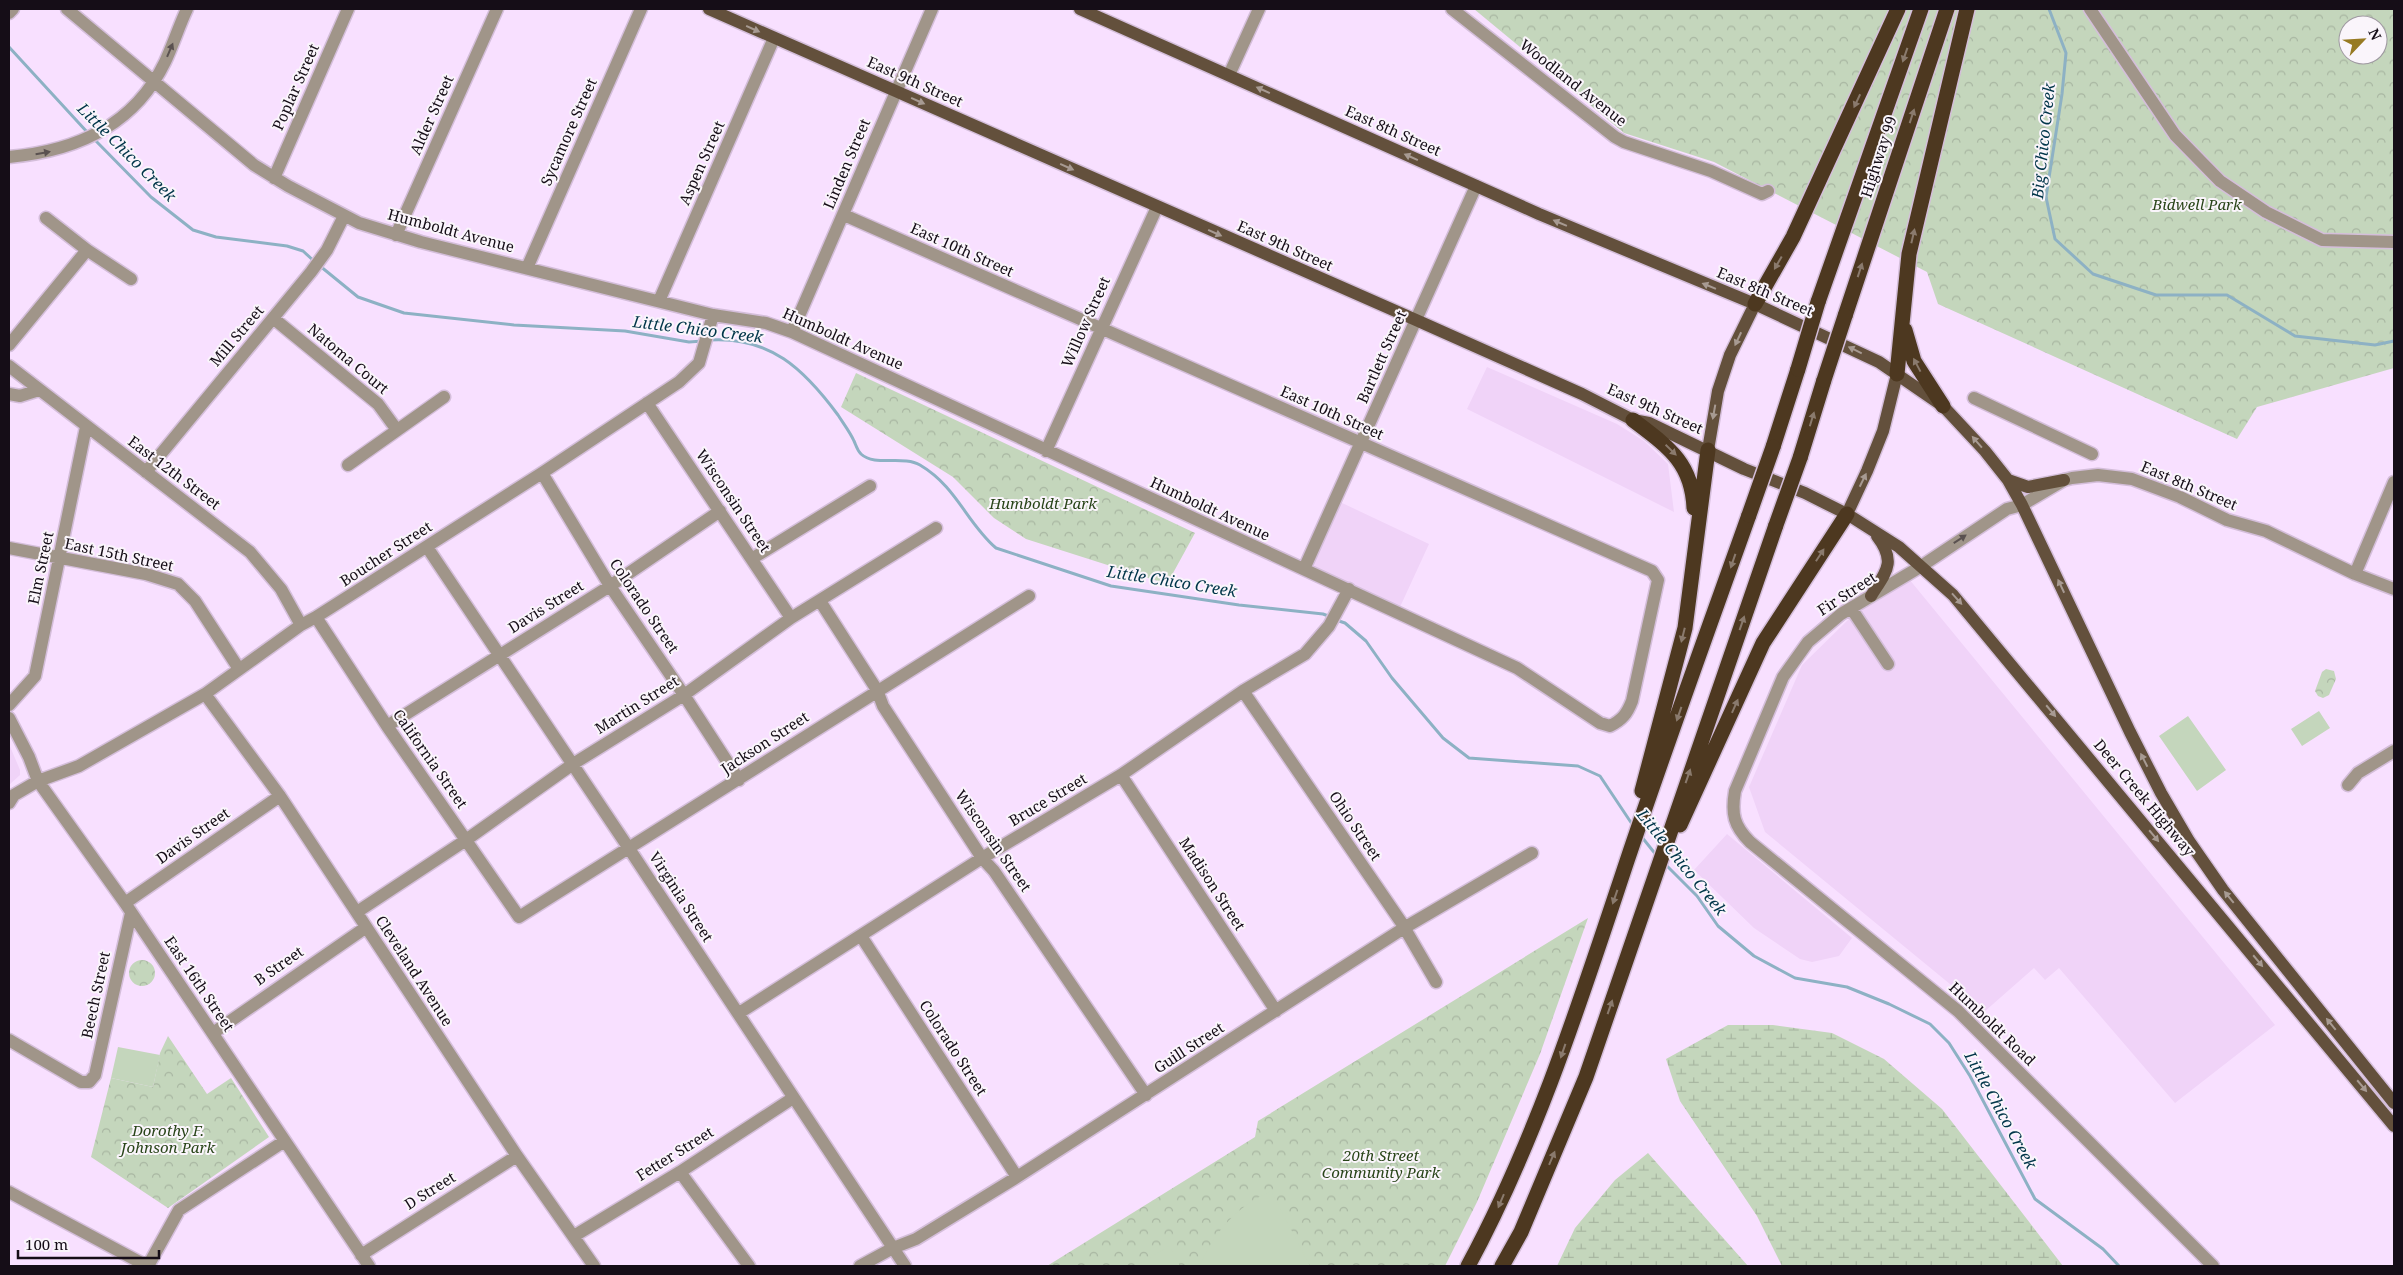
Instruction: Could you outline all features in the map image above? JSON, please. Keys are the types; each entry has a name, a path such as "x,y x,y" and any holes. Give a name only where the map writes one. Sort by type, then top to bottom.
{"highway":[{"path":"1755,304 1796,230 1898,9"},
{"path":"1642,806 1773,447 1818,302 1921,9"},
{"name":"Highway 99","path":"1502,1266 1520,1232 1586,1078 1800,458 1947,9"},
{"path":"1897,374 1909,254 1967,12"},
{"path":"1903,319 1914,361 1943,406"},
{"path":"1633,420 1672,451 1686,472 1692,490 1694,507 1692,536 1693,570"},
{"path":"1468,1266 1492,1221 1557,1068 1630,851 1685,628 1708,450"},
{"path":"1668,836 1681,824 1763,642 1847,514"}],"main road":[{"name":"East 9th Street","path":"709,9 1416,320 1582,394 1633,420 1649,423 1744,469 1805,493 1847,514"},
{"name":"East 8th Street","path":"1080,9 1476,186 1755,304 1879,362 1943,406 2008,480 2022,504"},
{"path":"1708,450 1718,390 1730,355 1755,304"},
{"path":"1847,514 1867,472 1883,431 1897,374"},
{"path":"2008,480 2028,487 2064,480"},
{"name":"Deer Creek Highway","path":"2022,504 2160,793 2189,841 2223,890 2394,1103"},
{"name":"Deer Creek Highway","path":"1847,514 1899,547 1954,595 2394,1126"},
{"path":"1871,596 1887,571 1890,559 1887,548 1873,530"}],"street":[{"path":"9,14 13,9"},
{"name":"Humboldt Avenue","path":"67,9 254,164 274,178 344,216 396,235 713,314 766,323 792,332 1304,569 1346,595 1517,668 1565,702 1600,723 1610,726"},
{"path":"9,157 40,154 76,144 124,115 141,98 154,80 164,63 187,9"},
{"name":"Poplar Street","path":"274,178 348,9"},
{"name":"Alder Street","path":"396,235 497,9"},
{"name":"Sycamore Street","path":"527,268 641,9"},
{"name":"Linden Street","path":"792,332 932,9"},
{"path":"1229,75 1259,9"},
{"name":"Woodland Avenue","path":"1452,9 1624,142 1711,171 1762,194 1768,191"},
{"path":"1466,20 1473,9"},
{"path":"2090,9 2175,135 2220,180 2266,212 2322,240 2394,242"},
{"name":"Aspen Street","path":"659,301 774,38"},
{"name":"Bartlett Street","path":"1304,569 1476,186"},
{"name":"Willow Street","path":"1046,450 1157,207"},
{"name":"East 10th Street","path":"844,215 1101,330 1652,571 1658,580 1632,701 1628,712 1621,720 1610,726"},
{"name":"Mill Street","path":"146,472 311,272 327,250 344,216"},
{"path":"46,218 87,250 131,279"},
{"path":"9,345 87,250"},
{"name":"Boucher Street","path":"38,781 79,766 205,694 301,625 427,547 680,382 699,363 713,314"},
{"name":"Natoma Court","path":"273,318 378,404 397,430"},
{"name":"East 12th Street","path":"9,366 250,552 281,589 301,625"},
{"path":"9,394 20,396 39,390"},
{"path":"348,465 444,397"},
{"path":"1974,398 2092,454 2097,463 2098,475"},
{"name":"Wisconsin Street","path":"647,403 753,558 791,618"},
{"name":"Elm Street","path":"9,705 35,676 86,427"},
{"name":"Colorado Street","path":"542,473 610,586 739,780"},
{"name":"East 8th Street","path":"2022,504 2064,480 2098,475 2116,476 2148,483 2227,520 2266,531 2355,574 2394,589"},
{"path":"2355,574 2394,482"},
{"path":"753,558 870,486"},
{"name":"Fir Street","path":"1734,822 1732,808 1735,791 1783,677 1808,642 1851,608 1920,567 2007,509 2022,504"},
{"name":"Davis Street","path":"387,726 610,586 720,511"},
{"name":"Martin Street","path":"357,912 466,840 573,764 684,695 791,618 936,528"},
{"name":"Virginia Street","path":"427,547 628,846 905,1266"},
{"name":"East 15th Street","path":"9,548 146,574 178,584 195,601 239,669"},
{"name":"Bruce Street","path":"739,1013 982,858 1121,775 1243,691 1305,654 1329,626 1346,595"},
{"name":"Jackson Street","path":"519,917 628,846 739,780 877,690 1028,596"},
{"name":"Wisconsin Street","path":"820,601 877,690 883,706 982,858 1000,878 1146,1095"},
{"path":"1851,608 1888,664"},
{"name":"California Street","path":"316,617 387,726 519,917"},
{"name":"Ohio Street","path":"1243,691 1404,928 1436,982"},
{"name":"Cleveland Avenue","path":"205,694 280,796 357,912 365,928 517,1156 594,1266"},
{"name":"East 16th Street","path":"9,718 29,757 38,781 213,1033 363,1262"},
{"path":"2348,785 2358,773 2394,751"},
{"name":"Madison Street","path":"1121,775 1276,1011"},
{"path":"9,804 14,795 38,781"},
{"name":"Davis Street","path":"128,908 280,796"},
{"name":"Humboldt Road","path":"1734,822 1739,831 1750,842 1958,1011 2213,1266"},
{"name":"Guill Street","path":"860,1266 892,1248 916,1239 1017,1177 1404,928 1532,853"},
{"name":"Beech Street","path":"9,1040 81,1082 89,1082 96,1075 128,908"},
{"name":"B Street","path":"213,1033 365,928"},
{"name":"Colorado Street","path":"861,936 1017,1177"},
{"name":"Fetter Street","path":"574,1236 680,1172 793,1098"},
{"path":"9,1192 147,1266 179,1210 283,1142"},
{"name":"D Street","path":"363,1262 517,1156"},
{"path":"680,1172 749,1266"}],"shaded area":[{"path":"1487,367 1617,424 1644,441 1668,464 1674,512 1467,409"},
{"path":"1340,502 1429,544 1400,607 1311,565"},
{"path":"1909,579 2275,1025 2175,1103 2059,968 2045,980 2034,968 1984,1012 1765,832 1749,787 1802,665 1852,616"},
{"path":"9,744 20,770 20,775 9,785"},
{"path":"1727,834 1852,938 1839,956 1812,962 1800,959 1754,928 1694,870"}],"green space":[{"name":"Bidwell Park","path":"1474,9 2394,9 2394,368 2257,407 2237,439 1938,304 1927,272 1714,162 1624,133"},
{"name":"Humboldt Park","path":"856,373 1195,533 1167,584 1026,539 994,518 953,477 841,407"},
{"path":"2326,669 2334,671 2336,679 2329,695 2323,698 2318,696 2315,691 2322,672"},
{"path":"2319,711 2330,728 2302,746 2291,729"},
{"path":"2188,716 2226,770 2197,791 2159,736"},
{"name":"20th Street Community Park","path":"1588,918 1540,1054 1477,1202 1445,1266 1047,1266 1255,1137 1258,1121"},
{"path":"142,960 151,964 155,973 151,982 142,986 133,982 129,973 133,964"},
{"path":"1728,1025 1773,1025 1832,1033 1884,1059 1942,1109 2063,1266 1782,1266 1757,1216 1680,1101 1666,1059"},
{"name":"Dorothy F. Johnson Park","path":"168,1036 207,1094 231,1078 269,1137 168,1208 91,1157 111,1078 153,1087 160,1053"},
{"path":"118,1047 160,1055 153,1087 111,1078"},
{"path":"1648,1153 1748,1266 1557,1266 1575,1228 1615,1180"},
{"path":"1271,1191 1310,1266 1200,1266 1212,1242 1228,1221 1248,1204"},
{"path":"1169,1246 1180,1266 1136,1266"}],"waterway":[{"name":"Big Chico Creek","path":"2049,9 2066,53 2062,94 2046,197 2055,239 2093,274 2156,295 2227,295 2295,336 2375,345 2394,341"},
{"name":"Little Chico Creek","path":"9,47 88,133"},
{"name":"Little Chico Creek","path":"94,139 151,197 193,230 216,237 287,246 303,251 315,262"},
{"name":"Little Chico Creek","path":"320,266 358,297 404,313 514,325 625,331 689,342 703,341"},
{"name":"Little Chico Creek","path":"709,340 731,340 750,344 768,350 784,359 812,383 825,398 838,415 861,454 874,460 913,462 933,474 952,494 996,548 1111,586 1239,605 1323,614 1331,617"},
{"name":"Little Chico Creek","path":"1336,620 1345,623 1366,641 1392,678 1443,738 1469,758 1578,766 1600,776 1634,827"},
{"name":"Little Chico Creek","path":"1641,836 1657,856"},
{"name":"Little Chico Creek","path":"1665,864 1697,896 1718,926 1754,956 1795,978 1847,987 1889,1004 1930,1024 1949,1043 1970,1076 2035,1199 2103,1249 2119,1266"}]}
